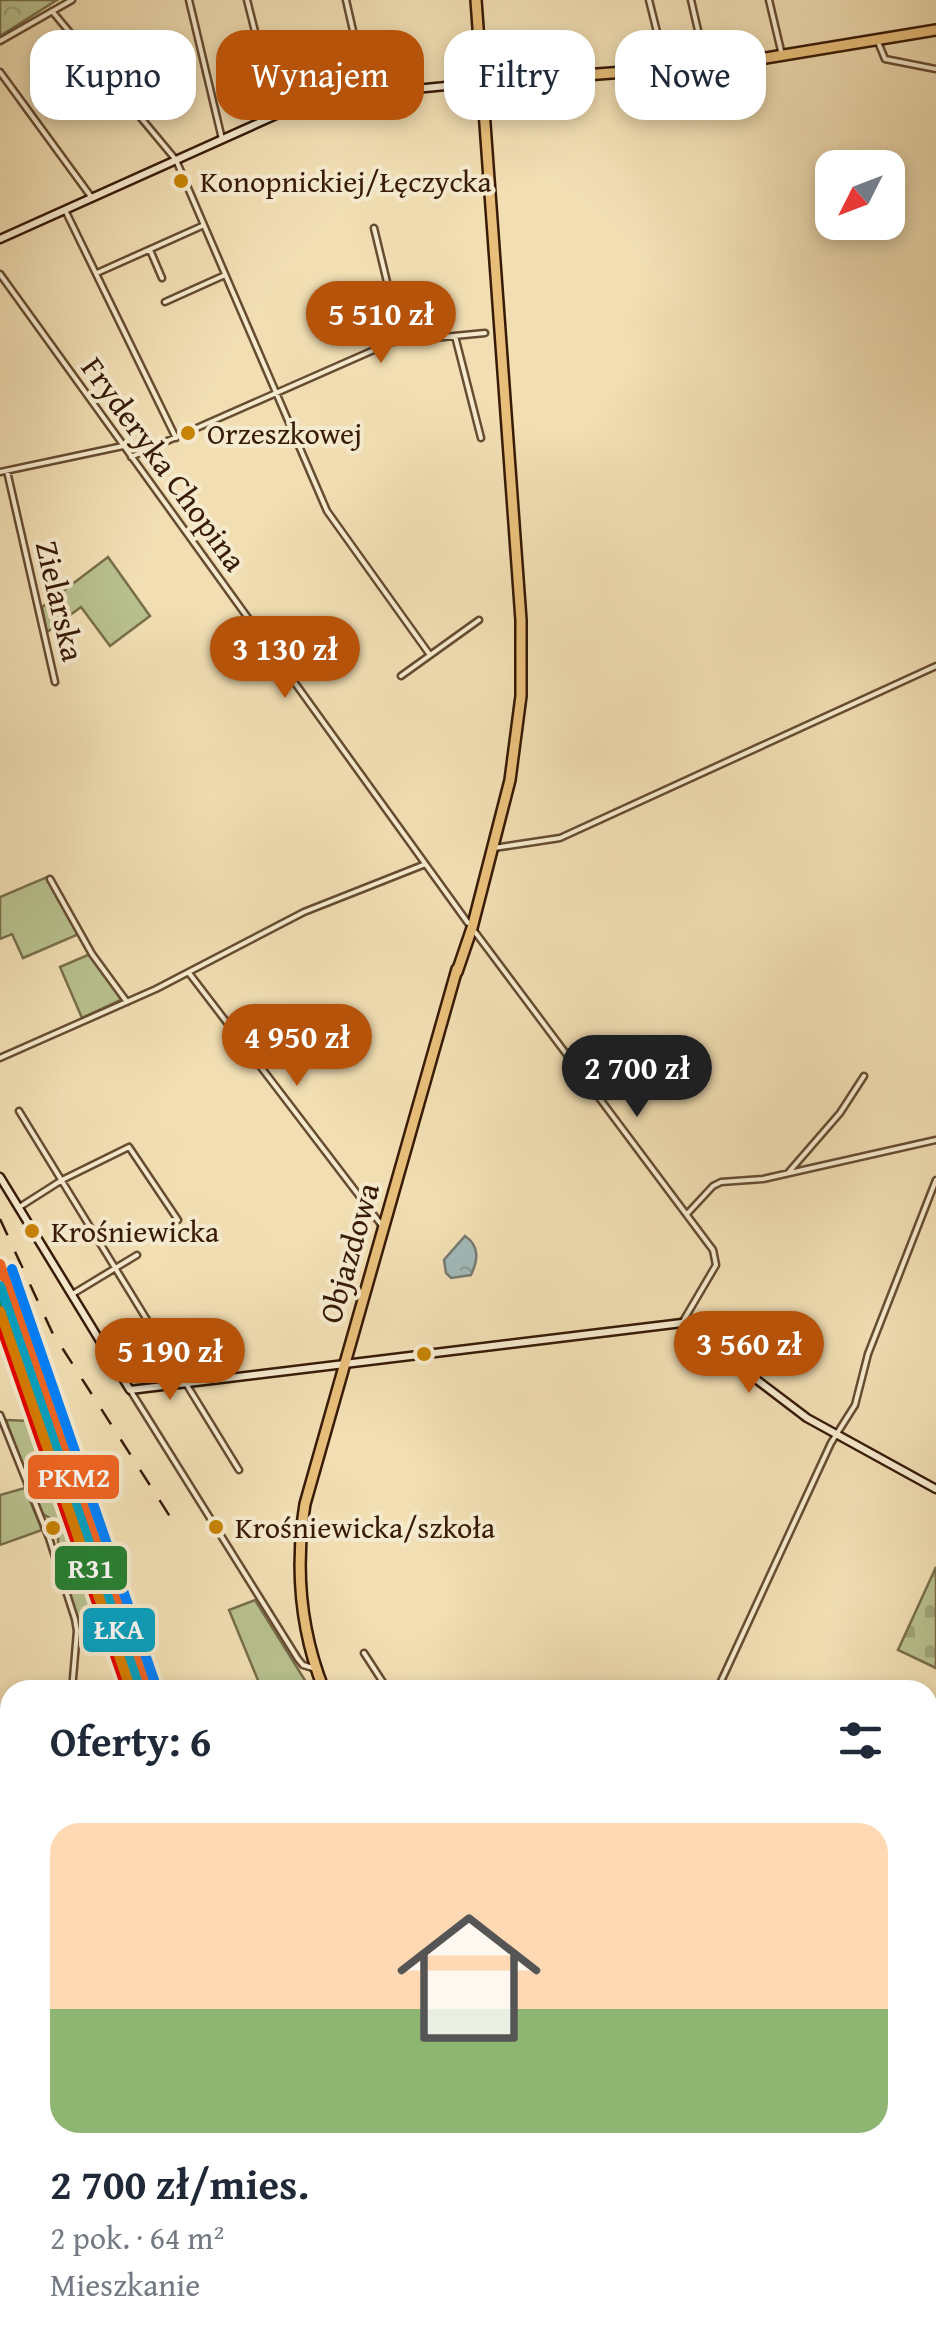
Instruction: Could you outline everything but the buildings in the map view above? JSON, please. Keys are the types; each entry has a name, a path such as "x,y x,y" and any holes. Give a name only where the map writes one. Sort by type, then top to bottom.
{"main road":[{"name":"Objazdowa","path":"474,0 476,30"},
{"path":"766,58 936,30"},
{"name":"Objazdowa","path":"480,120 490,204"},
{"name":"Objazdowa","path":"320,1680 301,1594 301,1534 314,1468 492,848 518,732 522,639 483,120"}],"street":[{"path":"0,42 72,0"},
{"path":"189,0 222,139"},
{"path":"247,0 255,30"},
{"path":"346,0 353,30"},
{"path":"649,0 656,30"},
{"path":"691,0 698,30"},
{"path":"770,0 782,56"},
{"path":"52,11 176,160 326,511 430,655"},
{"path":"878,40 886,59 936,69"},
{"path":"0,72 92,198"},
{"path":"0,239 265,120"},
{"path":"65,210 176,438"},
{"path":"97,273 204,225"},
{"path":"374,228 401,340"},
{"path":"150,250 162,278"},
{"name":"Fryderyka Chopina","path":"0,274 425,864 713,1250 716,1265 682,1323"},
{"path":"165,302 224,275"},
{"path":"131,458 401,340 485,333"},
{"path":"454,336 481,438"},
{"path":"107,449 111,429"},
{"path":"3,472 123,446"},
{"name":"Zielarska","path":"3,472 55,682"},
{"path":"401,676 478,620"},
{"path":"492,848 560,838 936,666"},
{"path":"0,1058 127,1002 304,912 425,864"},
{"path":"50,879 92,954 127,1002"},
{"path":"188,972 383,1227"},
{"path":"788,1173 840,1113 864,1076"},
{"path":"18,1111 239,1470"},
{"path":"687,1214 720,1182 788,1173 936,1140"},
{"path":"18,1208 129,1146 178,1220"},
{"path":"0,1176 275,1622 303,1665 316,1668"},
{"path":"722,1680 854,1405 868,1354 936,1180"},
{"path":"71,1295 138,1255"},
{"path":"130,1390 682,1323 807,1418 936,1489"},
{"path":"0,1414 54,1550 78,1631 73,1680"},
{"path":"364,1654 381,1680"}],"green space":[{"path":"0,0 57,0 0,36"},
{"path":"108,557 150,616 110,646 81,607 47,632 42,607"},
{"path":"47,877 79,934 23,958 12,934 0,939 0,897"},
{"path":"90,954 123,999 82,1018 60,967"},
{"path":"6,1420 30,1421 43,1459 53,1474 36,1479 27,1477"},
{"path":"46,1479 57,1511 64,1509 107,1623 80,1629 58,1551 58,1523 43,1514 29,1481"},
{"path":"25,1488 42,1530 0,1545 0,1495"},
{"path":"936,1567 936,1668 898,1650"},
{"path":"255,1600 305,1680 258,1680 229,1610"}],"water":[{"path":"465,1236 475,1249 471,1275 451,1278 444,1260"}],"railway":[{"path":"0,1219 52,1332 176,1526"}],"transit line":[{"name":"PKM2","path":"0,1264 144,1680"},
{"path":"12,1269 154,1680"},
{"name":"ŁKA","path":"0,1286 137,1680"},
{"name":"R31","path":"0,1304 130,1680"},
{"path":"0,1311 128,1680"},
{"path":"0,1324 124,1680"}],"place":[{"name":"Konopnickiej/Łęczycka","path":"181,181"},
{"name":"Orzeszkowej","path":"188,433"},
{"name":"Krośniewicka","path":"32,1231"},
{"name":"Krośniewicka/szkoła","path":"216,1527"}]}
